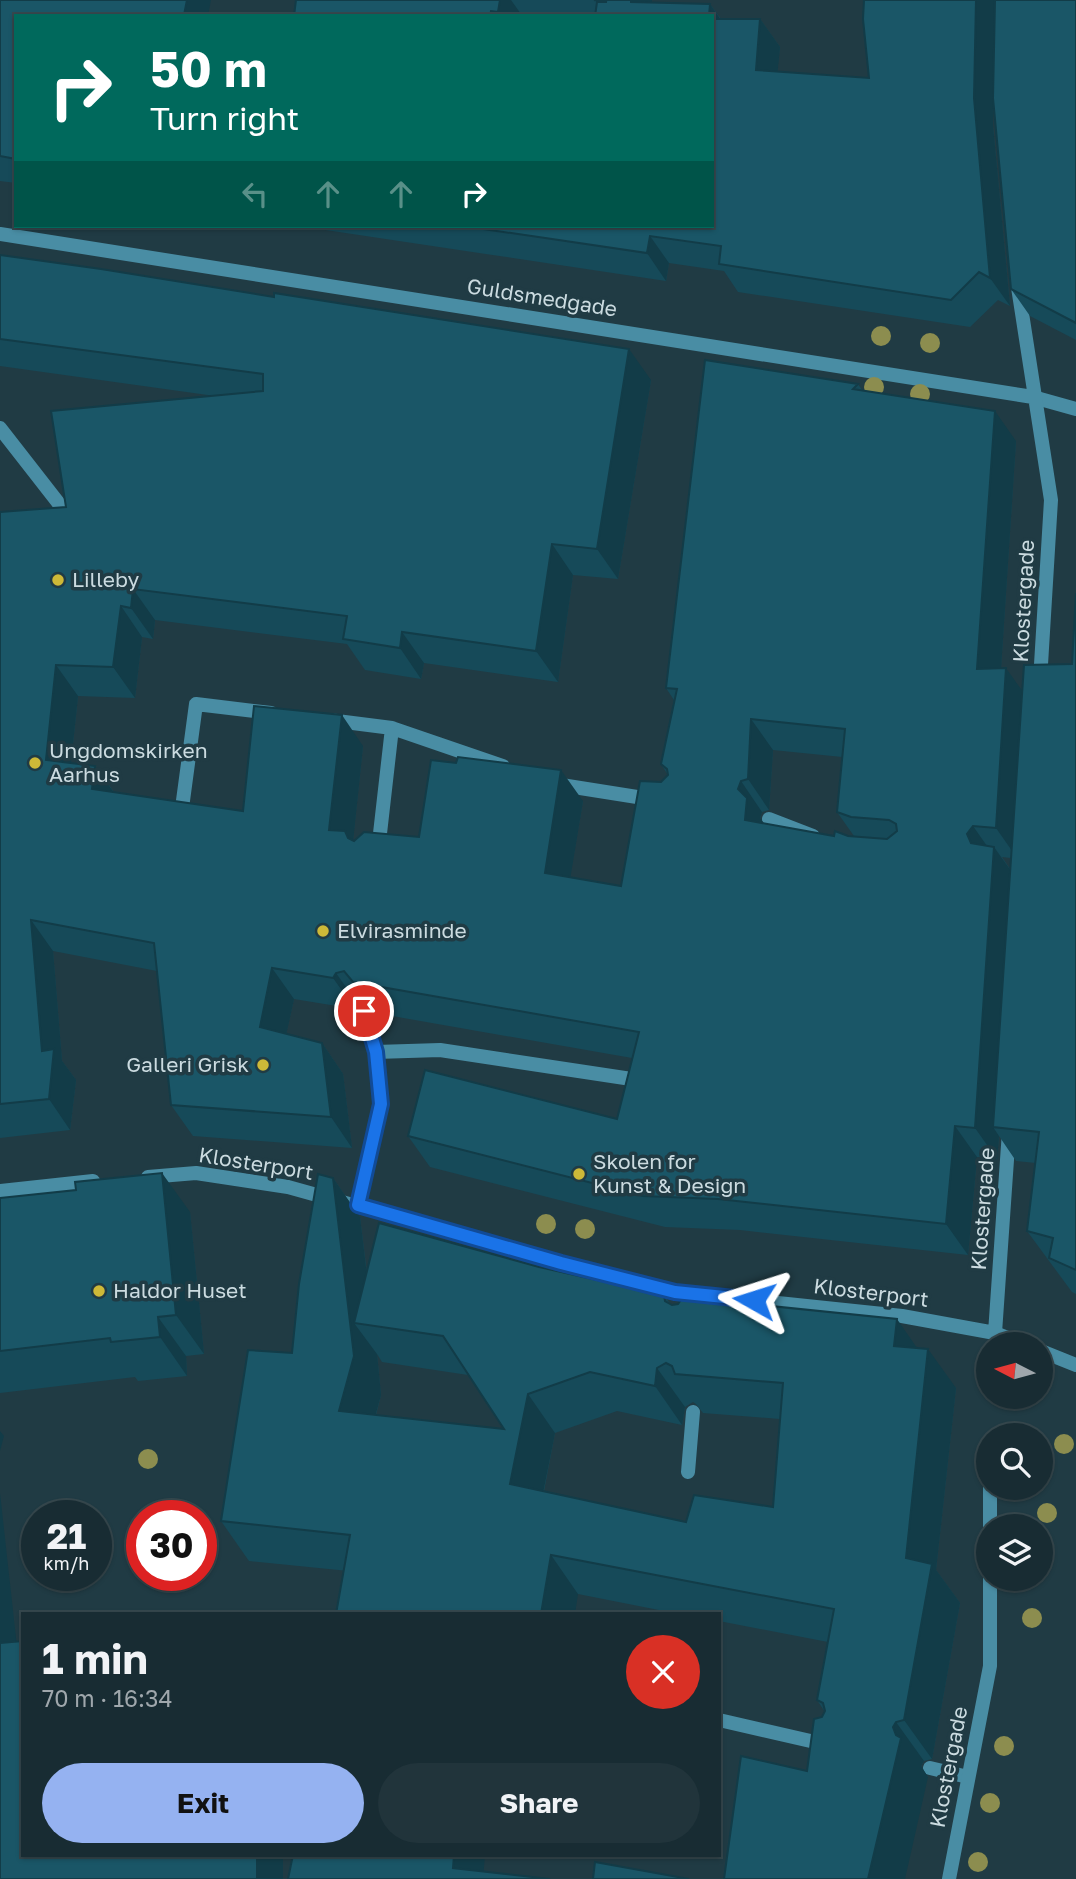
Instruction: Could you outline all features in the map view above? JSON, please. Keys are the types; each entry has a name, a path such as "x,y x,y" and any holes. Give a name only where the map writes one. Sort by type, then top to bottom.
{"street":[{"name":"Guldsmedgade","path":"0,234 1033,397 1076,409"},
{"name":"Klostergade","path":"1015,266 1033,397 1051,500 1039,699"},
{"path":"0,428 60,505"},
{"path":"182,807 196,704 285,715"},
{"path":"311,718 391,728 564,787 667,802"},
{"path":"376,863 391,728"},
{"path":"769,819 832,842"},
{"path":"358,1205 381,1104 376,1052 364,1011"},
{"path":"376,1052 440,1050 638,1080"},
{"name":"Klostergade","path":"995,1332 1010,1115"},
{"name":"Klosterport","path":"129,1178 196,1173 288,1187 704,1301 902,1316 990,1332"},
{"path":"0,1191 102,1180"},
{"path":"1054,1356 1076,1365"},
{"path":"688,1472 693,1412"},
{"name":"Klostergade","path":"949,1879 989,1666 990,1591"},
{"path":"721,1720 843,1749"},
{"path":"930,1768 968,1777"}],"building":[{"path":"0,0 187,0 184,14 14,14 14,159 0,156"},
{"path":"296,0 500,0 498,12 491,11 490,14 294,14"},
{"path":"594,0 710,4 709,14 595,14 597,2 607,2"},
{"path":"864,0 976,0 974,98 990,278 979,272 951,300 719,264 721,246 650,236 647,253 477,228 714,228 714,19 760,19 756,70 869,78 863,19"},
{"path":"995,0 1076,0 1076,323 1011,289 993,98"},
{"path":"0,255 274,297 274,293 629,349 597,549 552,544 536,651 402,632 400,648 343,639 347,616 133,589 131,608 121,606 113,667 56,665 46,760 95,766 92,789 243,811 254,706 342,715 329,830 345,831 348,838 354,841 364,832 419,837 431,760 456,763 458,757 561,770 545,873 621,886 640,781 661,782 668,775 667,769 661,764 677,689 666,688 705,360 858,384 853,389 995,411 977,669 1006,668 996,828 973,826 967,834 971,843 994,847 975,1128 955,1126 946,1224 718,1199 643,1196 408,1136 425,1070 617,1119 639,1032 353,982 344,971 336,973 333,978 272,968 260,1027 322,1043 331,1117 171,1105 154,943 31,920 42,1051 54,1049 49,1099 0,1104 0,512 66,507 51,411 263,391 263,374 0,339","holes":["751,719 845,729 837,812 851,817 889,820 896,824 897,831 887,839 848,836 835,831 834,836 745,820 747,798 738,789 741,781 748,779"]},
{"path":"1076,593 1076,1270 1049,1258 1053,1238 1027,1231 1039,1132 993,1127 1024,665 1072,664"},
{"name":"Haldor Huset","path":"162,1173 176,1315 158,1317 160,1337 111,1342 110,1338 0,1351 0,1198 76,1190 75,1182"},
{"path":"318,1174 333,1178 354,1356 339,1411 504,1429 443,1336 354,1323 379,1223 539,1267 664,1295 665,1301 672,1305 678,1304 683,1297 897,1319 894,1346 928,1349 906,1558 932,1564 904,1720 896,1722 893,1727 896,1735 901,1738 868,1879 724,1879 741,1756 807,1771 814,1719 822,1717 825,1711 823,1703 817,1700 834,1609 551,1555 541,1612 336,1612 350,1535 221,1521 248,1350 292,1353 299,1284","holes":["666,1363 672,1366 675,1374 783,1383 773,1507 694,1495 686,1522 510,1484 528,1394 590,1372 655,1386 657,1368"]},
{"path":"21,1641 21,1857 257,1857 257,1879 0,1879 0,1643"},
{"path":"293,1857 454,1857 453,1868 550,1879 288,1879"},
{"path":"595,1862 689,1879 593,1879"}],"place":[{"name":"Lilleby","path":"58,580"},
{"name":"Ungdomskirken Aarhus","path":"35,763"},
{"name":"Elvirasminde","path":"323,931"},
{"name":"Galleri Grisk","path":"263,1065"},
{"name":"Skolen for Kunst & Design","path":"579,1174"},
{"name":"Haldor Huset","path":"99,1291"}],"route":[{"path":"364,1011 376,1052 381,1104 358,1205 561,1263 675,1292 754,1300"}]}
